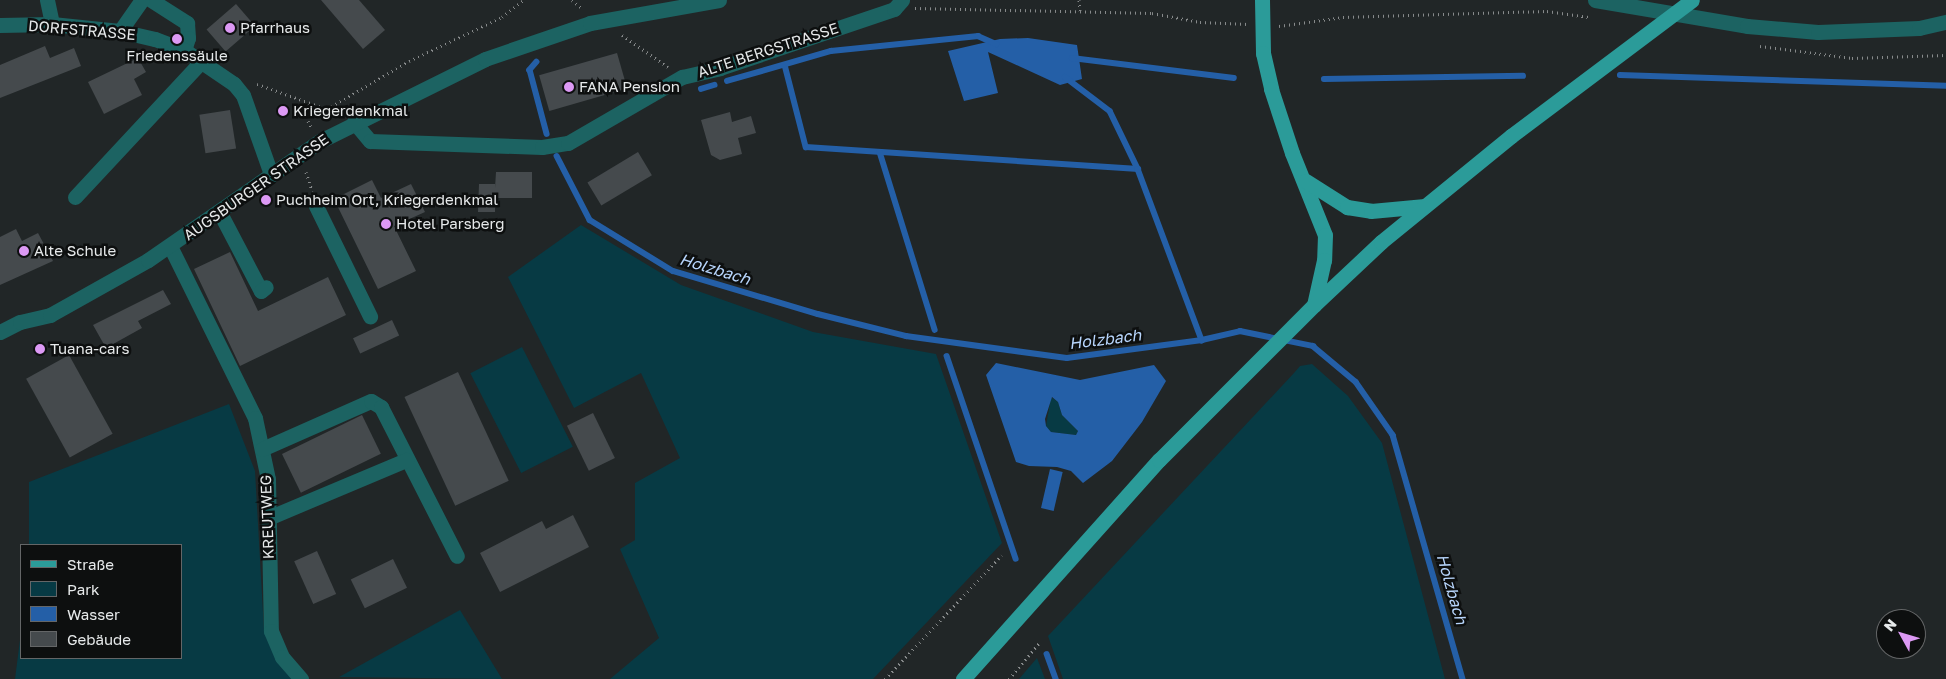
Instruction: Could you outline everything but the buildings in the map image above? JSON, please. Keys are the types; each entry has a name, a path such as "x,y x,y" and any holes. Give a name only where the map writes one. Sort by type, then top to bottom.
{"main road":[{"path":"1262,0 1263,53 1280,122 1306,181 1325,235 1324,260 1314,304"},
{"path":"964,679 1160,460 1314,304 1425,206 1511,136 1692,0"},
{"path":"1306,181 1347,207 1371,211 1425,206"}],"street":[{"path":"47,0 52,24"},
{"path":"120,31 142,0"},
{"path":"151,0 187,23 184,50"},
{"name":"AUGSBURGER STRASSE","path":"0,332 20,322 50,315 170,246 220,213 271,174 354,122 485,58 590,23 719,0"},
{"path":"1596,0 1747,26 1818,32 1919,28 1946,22"},
{"name":"ALTE BERGSTRASSE","path":"354,122 370,141 542,147 568,143 682,77 720,68 898,4"},
{"name":"DORFSTRASSE","path":"0,25 52,24 120,31 155,39 184,50 202,61 243,95 271,174"},
{"path":"75,197 202,61"},
{"path":"316,206 334,254 370,316"},
{"path":"220,213 242,245 261,291 266,287"},
{"name":"KREUTWEG","path":"170,246 255,418 268,479 271,631 282,657 301,679"},
{"path":"262,449 371,401 381,407 406,460 457,556"},
{"path":"268,518 406,460"}],"path":[{"path":"327,109 409,61 502,18 524,0"},
{"path":"572,0 583,8"},
{"path":"1079,0 1080,11"},
{"path":"898,4 1152,13 1200,22 1283,26 1343,17 1547,11 1577,15"},
{"path":"618,32 682,77"},
{"path":"1758,45 1852,58 1946,54"},
{"path":"306,175 311,186"},
{"path":"885,679 1002,554"},
{"path":"1009,679 1040,642"}],"green space":[{"path":"581,225 681,285 813,332 936,354 1002,543 873,679 610,679 659,638 620,549 635,540 635,483 680,458 641,373 574,408 508,277"},
{"path":"522,347 573,447 521,473 470,373"},
{"path":"1312,364 1348,396 1382,443 1445,679 1063,679 1048,636 1300,366"},
{"path":"1051,397 1058,402 1062,415 1078,431 1076,435 1051,432 1046,426"},
{"path":"229,404 255,471 264,630 293,679 15,679 20,640 20,659 182,659 182,544 29,544 29,482"},
{"path":"460,610 502,679 339,677"},
{"path":"1037,658 1045,679 1019,679"}],"water":[{"path":"1028,38 1077,45 1082,79 1060,85 988,52 998,93 964,101 948,51 1000,39"},
{"path":"996,363 1080,380 1154,365 1166,381 1142,422 1112,461 1083,483 1071,471 1057,467 1029,466 1016,462 986,375","holes":["1052,397 1058,402 1062,415 1078,431 1076,435 1051,432 1046,426 1045,419"]},
{"path":"1050,469 1063,472 1054,511 1041,508"}],"waterway":[{"path":"727,81 831,51 978,36 996,44"},
{"path":"1072,58 1234,78"},
{"name":"Holzbach","path":"537,62 530,70 547,134"},
{"path":"785,65 806,147 1138,169"},
{"path":"1620,75 1946,86"},
{"path":"1324,79 1523,76"},
{"path":"1065,77 1110,111 1138,169 1202,340"},
{"path":"701,89 714,85"},
{"path":"880,152 935,330"},
{"name":"Holzbach","path":"557,156 590,220 673,271 818,314 906,336 1067,358 1202,340 1240,331 1313,346 1356,382 1393,435 1463,679"},
{"path":"947,356 1016,559"},
{"path":"1047,654 1056,679"}],"place":[{"name":"Pfarrhaus","path":"230,28"},
{"name":"Friedenssäule","path":"177,39"},
{"name":"FANA Pension","path":"569,87"},
{"name":"Kriegerdenkmal","path":"283,111"},
{"name":"Puchheim Ort, Kriegerdenkmal","path":"266,200"},
{"name":"Hotel Parsberg","path":"386,224"},
{"name":"Alte Schule","path":"24,251"},
{"name":"Tuana-cars","path":"40,349"}]}
